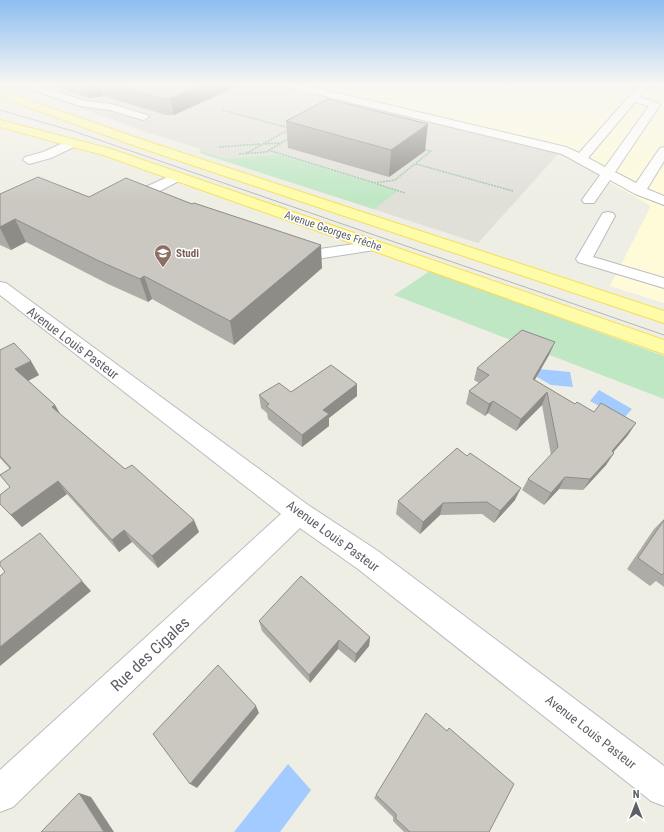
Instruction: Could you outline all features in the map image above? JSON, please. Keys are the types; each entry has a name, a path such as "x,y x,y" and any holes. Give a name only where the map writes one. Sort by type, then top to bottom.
{"main road":[{"name":"Avenue Georges Frêche","path":"0,123 72,144 107,152 664,347"},
{"name":"Avenue Georges Frêche","path":"84,123 166,152 664,317"}],"street":[{"path":"450,123 566,151 640,191 664,201"},
{"path":"580,159 611,123"},
{"path":"588,200 647,123"},
{"path":"29,160 47,155 72,144"},
{"path":"640,191 642,184 664,151"},
{"path":"172,206 142,194 176,177"},
{"path":"608,216 584,259 664,283"},
{"path":"282,247 304,256 375,246"},
{"name":"Avenue Louis Pasteur","path":"0,287 299,513 368,560 664,788"},
{"name":"Rue des Cigales","path":"0,794 299,513"}],"path":[{"path":"268,123 290,129 292,133"},
{"path":"245,154 290,129"},
{"path":"238,154 268,150 293,136"},
{"path":"216,148 282,143"},
{"path":"375,183 395,180 431,151 416,147"},
{"path":"268,150 406,193"},
{"path":"416,164 513,191"}],"shaded area":[{"path":"121,123 435,123 559,153 478,243 200,153 201,149"},
{"path":"435,123 664,123 664,303 610,286 651,206 559,153"}],"green space":[{"path":"201,151 225,159 278,155 398,191 374,209 200,153"},
{"path":"430,271 664,356 664,399 394,295"}],"water":[{"path":"529,368 570,372 573,387 551,385 530,373"},
{"path":"599,390 632,409 623,419 590,401"},
{"path":"288,764 311,790 280,832 234,832"}],"building":[{"path":"293,123 428,124 391,150"},
{"path":"38,177 89,197 126,178 192,204 194,203 321,245 230,321 144,276 140,279 99,261 15,219 0,227 0,194"},
{"path":"522,330 555,342 533,379 575,404 577,402 594,412 601,403 636,423 612,451 614,453 590,479 565,477 551,493 528,479 558,447 547,392 521,419 493,401 489,404 469,391 489,375 477,368"},
{"path":"14,343 31,361 15,369 55,405 52,407 125,469 132,465 194,520 152,556 124,530 112,540 58,481 11,515 0,504 0,495 10,487 0,475 11,468 0,456 0,350"},
{"path":"331,365 357,384 323,410 329,414 302,435 266,406 269,404 259,395 279,383 291,392"},
{"path":"457,448 467,456 470,453 521,488 500,511 487,502 443,503 423,522 398,501"},
{"path":"664,520 664,573 662,575 638,558"},
{"path":"40,533 82,581 0,647 0,576 5,572 0,565 0,562"},
{"path":"301,576 370,637 356,654 339,640 309,675 259,621"},
{"path":"218,665 256,706 190,784 153,734"},
{"path":"426,713 447,731 449,728 514,784 489,832 410,832 396,819 396,814 376,795"},
{"path":"79,793 104,832 41,832"}],"tram line":[{"path":"44,123 76,132 664,335"}],"place":[{"name":"Studi","path":"163,268"}]}
